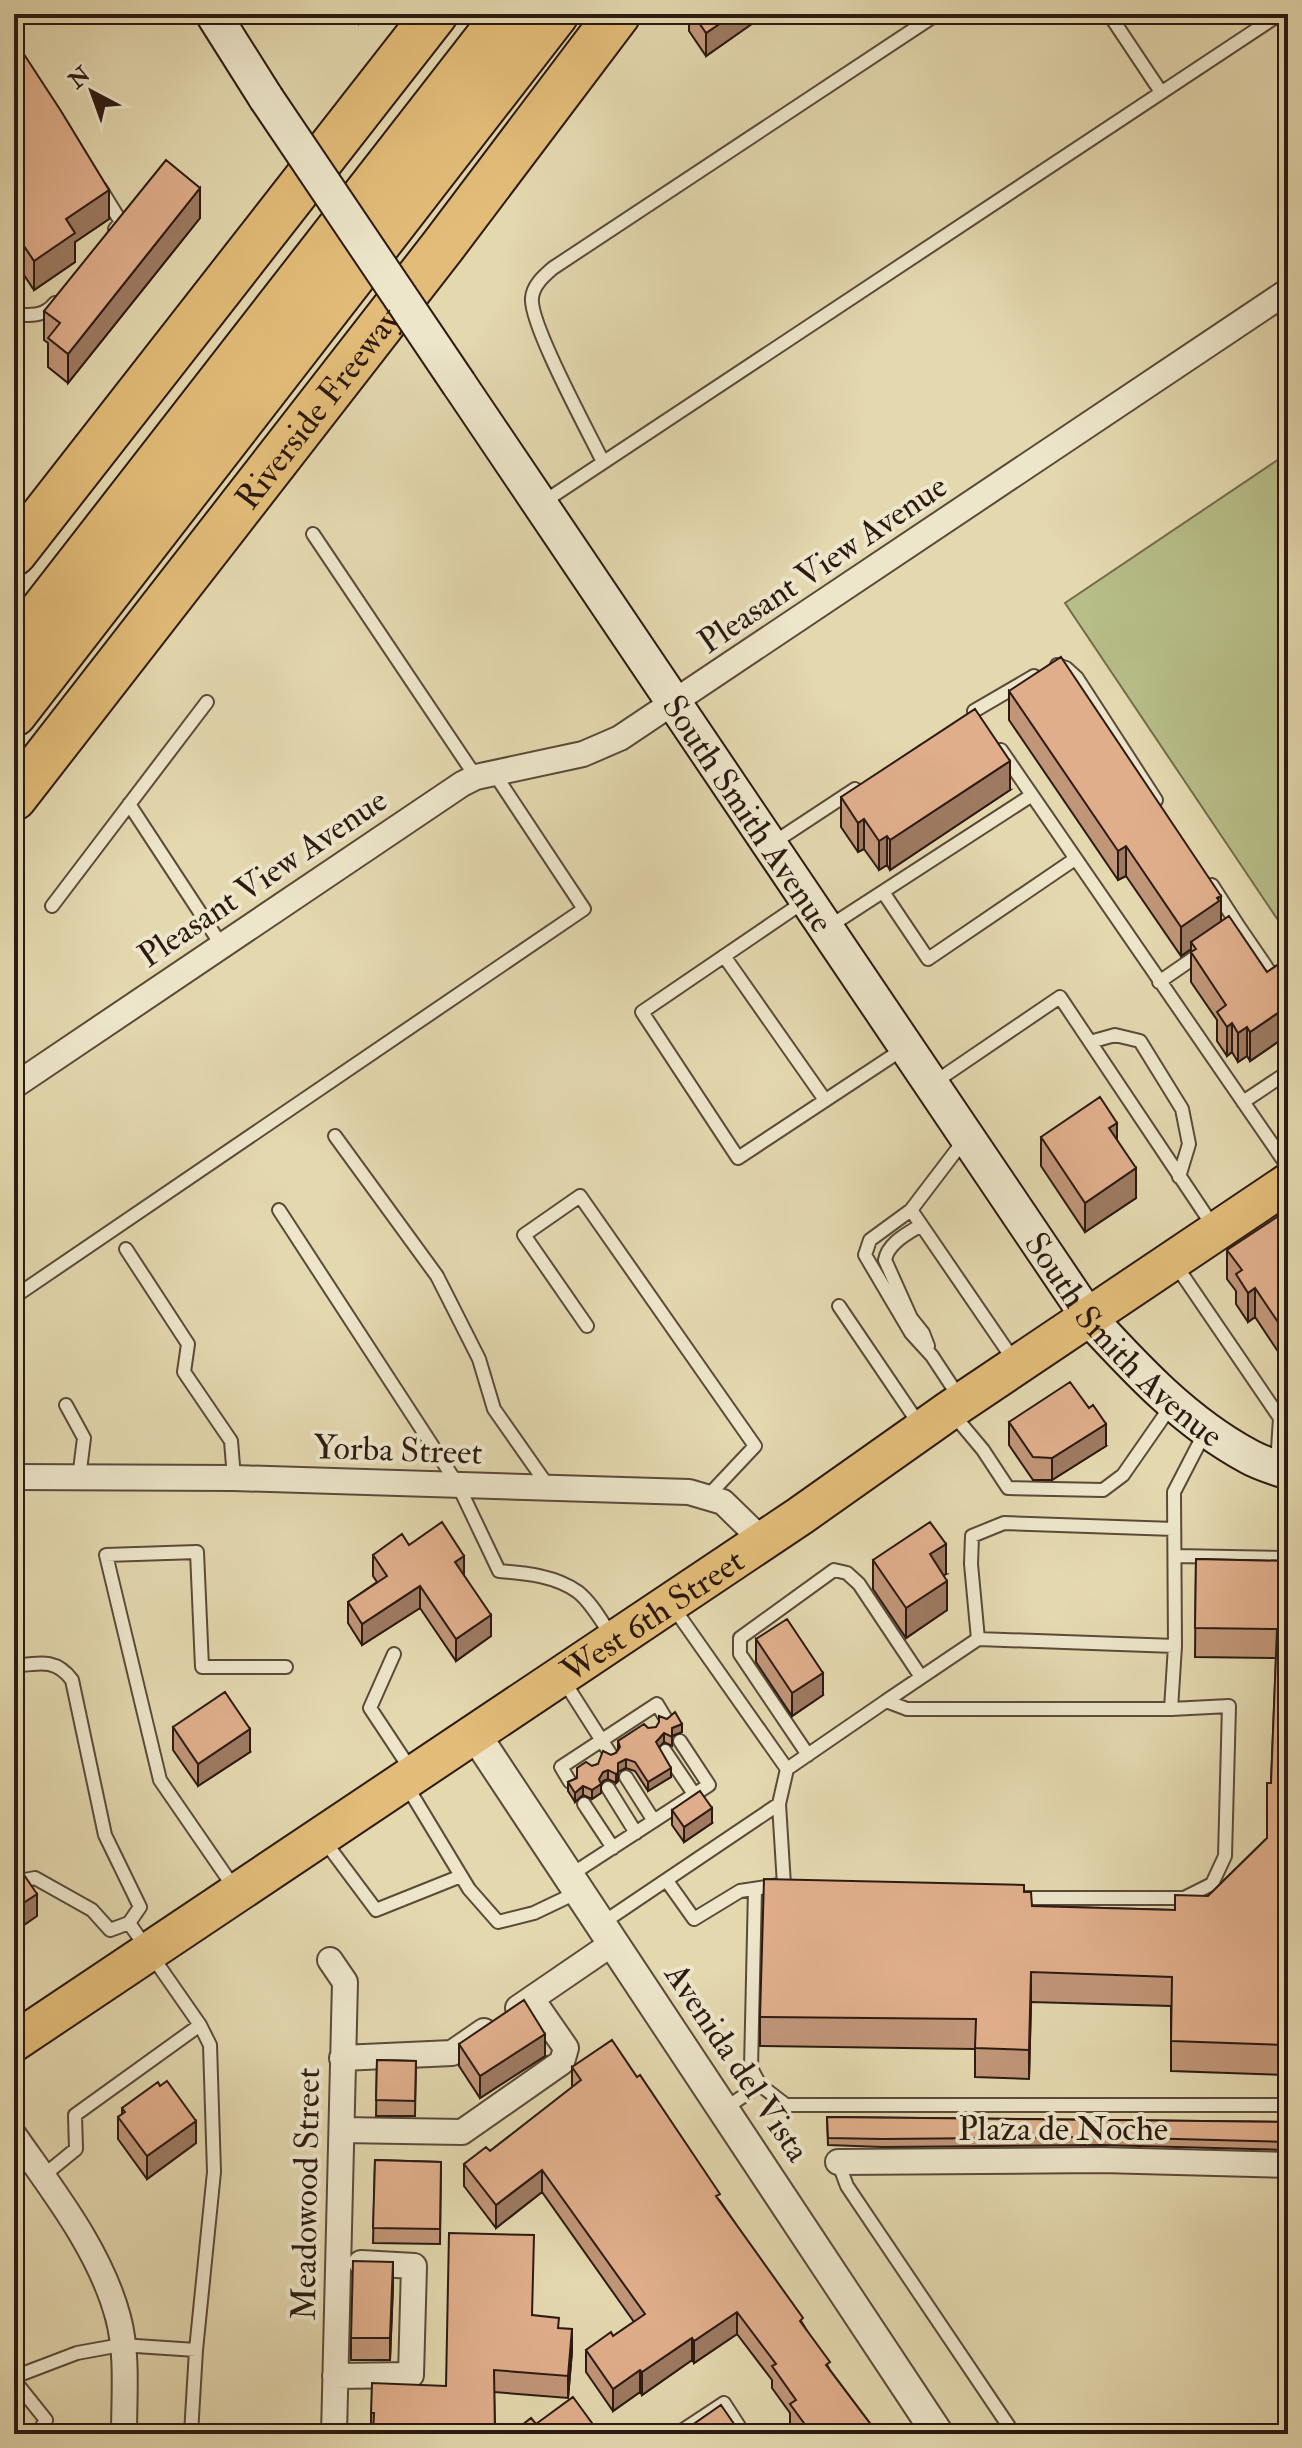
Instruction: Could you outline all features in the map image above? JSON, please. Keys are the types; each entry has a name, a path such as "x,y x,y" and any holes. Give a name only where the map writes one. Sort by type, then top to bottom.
{"highway":[{"path":"14,553 435,14"},
{"path":"14,647 506,14"},
{"path":"14,714 556,14"},
{"name":"Riverside Freeway","path":"14,798 443,246 618,14"}],"main road":[{"name":"South Smith Avenue","path":"213,14 539,505 1089,1318 1172,1403 1250,1458 1282,1470"},
{"name":"West 6th Street","path":"14,2042 138,1938 237,1892 763,1541 1288,1183"}],"street":[{"name":"Pleasant View Avenue","path":"14,1086 447,793 485,775 595,751 673,703 1288,291"},
{"name":"Yorba Street","path":"14,1477 234,1478 689,1492 723,1502 763,1541"},
{"name":"Avenida del Vista","path":"474,1733 938,2434"},
{"path":"342,2058 452,2053 532,1999 607,1933"},
{"name":"Meadowood Street","path":"330,1960 345,1982 334,2434"},
{"path":"342,2130 462,2132 562,2062 566,2048 532,1999"},
{"path":"14,2135 78,2230 119,2318 125,2377 124,2434"},
{"name":"Plaza de Noche","path":"838,2162 1101,2160 1288,2165"},
{"path":"335,2376 411,2375 414,2266 339,2262"}],"lane":[{"path":"603,462 538,326 531,296 539,281 563,262 937,14"},
{"path":"1109,14 1161,92"},
{"path":"539,505 1280,14"},
{"path":"96,181 121,222 103,244"},
{"path":"14,315 40,314 49,310 67,288"},
{"path":"14,1297 584,909 313,534"},
{"path":"983,723 970,714 1053,664 1066,668 1077,678 1162,809"},
{"path":"52,906 207,702"},
{"path":"991,735 1288,1167"},
{"path":"771,845 861,785"},
{"path":"827,928 1032,795"},
{"path":"129,804 222,946"},
{"path":"883,892 928,959 1075,859"},
{"path":"1205,875 1278,984"},
{"path":"808,899 642,1012 738,1158 907,1046"},
{"path":"1159,982 1239,927"},
{"path":"724,956 825,1100"},
{"path":"932,1084 1060,997 1216,1231"},
{"path":"1090,1042 1115,1035 1140,1041 1182,1109 1189,1144 1179,1177"},
{"path":"1243,1102 1288,1072"},
{"path":"335,1136 437,1276 479,1359 494,1409 548,1486"},
{"path":"932,1356 911,1333 865,1255 870,1240 911,1210 968,1136"},
{"path":"587,1326 524,1235 580,1196 755,1446 707,1497"},
{"path":"279,1210 458,1485 499,1571 558,1581 580,1594 614,1640"},
{"path":"911,1210 1017,1365"},
{"path":"921,1225 892,1245 885,1260 932,1356 945,1414"},
{"path":"126,1249 188,1344 184,1372 231,1441 234,1478"},
{"path":"1172,1260 1280,1418 1282,1470"},
{"path":"839,1306 983,1450 1008,1488 1103,1490 1123,1475 1172,1403"},
{"path":"66,1405 84,1438 79,1478"},
{"path":"1171,1709 1175,1646 1174,1492 1206,1429"},
{"path":"978,1639 971,1564 972,1536 1004,1523 1174,1529"},
{"path":"237,1892 160,1780 106,1555 197,1552 202,1667 286,1667"},
{"path":"1175,1556 1288,1558"},
{"path":"808,1755 740,1654 740,1638 834,1570 847,1573 859,1584 921,1677"},
{"path":"670,1603 787,1769"},
{"path":"667,1881 694,1919 740,1891 790,1885 779,1804 787,1769 978,1639 1175,1646"},
{"path":"394,1654 370,1708 461,1876 498,1922 534,1913 574,1884 613,1848 709,1785 680,1741"},
{"path":"14,1666 42,1663 63,1668 72,1680 105,1835 140,1907 138,1938"},
{"path":"560,1676 611,1755"},
{"path":"886,1701 907,1709 1171,1709 1229,1706 1225,1856 1212,1884 1184,1898 999,1898"},
{"path":"570,1782 561,1767 584,1751 657,1704 666,1719"},
{"path":"641,1714 651,1728"},
{"path":"584,1751 593,1766"},
{"path":"665,1751 694,1794"},
{"path":"626,1777 654,1821"},
{"path":"608,1788 636,1833"},
{"path":"584,1804 613,1848"},
{"path":"607,1933 667,1881 779,1804"},
{"path":"321,1836 376,1910 461,1876"},
{"path":"14,1882 35,1878 92,1910 110,1930 138,1938 200,2025 210,2045 214,2172 191,2434"},
{"path":"755,1889 751,2068 760,2085 786,2105 1288,2105"},
{"path":"43,2176 76,2149 75,2115 200,2025"},
{"path":"724,2109 760,2085"},
{"path":"838,2162 847,2186 1014,2434"},
{"path":"37,2434 46,2420 14,2378 77,2353 121,2345 196,2350"},
{"path":"677,2434 724,2403 744,2434"}],"green space":[{"path":"1288,453 1288,935 1065,603"}],"building":[{"path":"693,14 734,14 706,33"},
{"path":"14,39 109,190 66,219 75,233 34,261 14,231 14,189 17,187 14,182"},
{"path":"166,160 200,188 68,354 48,338 60,323 44,311"},
{"path":"1061,657 1221,896 1217,898 1219,901 1181,927 1126,846 1118,851 1009,691"},
{"path":"975,709 1010,761 890,840 887,836 879,841 864,819 858,823 841,797"},
{"path":"1229,916 1267,972 1288,958 1288,1006 1250,1032 1247,1027 1238,1033 1232,1023 1227,1027 1217,1012 1226,1005 1191,952 1196,949 1191,942"},
{"path":"1100,1097 1117,1123 1109,1128 1136,1168 1085,1203 1041,1137"},
{"path":"1286,1211 1288,1337 1255,1288 1248,1293 1236,1274 1242,1270 1227,1250"},
{"path":"1070,1382 1089,1408 1093,1405 1106,1424 1052,1458 1033,1457 1009,1422"},
{"path":"442,1522 464,1556 455,1562 491,1615 456,1639 420,1586 362,1624 348,1602 387,1576 373,1555 402,1534 409,1545"},
{"path":"930,1522 946,1544 930,1554 947,1581 906,1608 873,1560"},
{"path":"1196,1559 1288,1561 1288,2045 1171,2041 1172,1977 1031,1972 1029,2050 975,2048 976,2019 760,2017 764,1879 1024,1885 1024,1892 1031,1892 1032,1906 1175,1910 1175,1895 1208,1896 1267,1838 1267,1783 1271,1783 1277,1629 1195,1628"},
{"path":"787,1619 823,1673 792,1693 756,1639"},
{"path":"225,1692 250,1729 198,1764 173,1727"},
{"path":"675,1712 682,1724 672,1728 672,1737 664,1733 656,1742 671,1768 648,1782 635,1762 626,1759 618,1763 618,1773 603,1772 599,1779 601,1784 592,1790 583,1786 575,1793 568,1782 577,1778 577,1768 586,1762 592,1766 598,1764 603,1751 611,1755 616,1753 620,1747 618,1741 644,1724 648,1728 656,1727 659,1716 667,1719"},
{"path":"700,1791 712,1808 684,1827 672,1810"},
{"path":"20,1869 37,1894 14,1909 14,1873"},
{"path":"524,2000 545,2034 480,2076 459,2044"},
{"path":"612,2040 637,2077 640,2075 720,2194 716,2196 803,2318 800,2321 830,2362 826,2365 878,2434 812,2434 790,2404 796,2400 772,2366 776,2364 737,2312 613,2389 586,2350 645,2314 542,2170 496,2205 464,2164 486,2147 490,2151 581,2080 572,2067"},
{"path":"377,2060 416,2061 415,2101 376,2100"},
{"path":"167,2081 196,2121 147,2156 118,2117 125,2112 122,2108 158,2082 160,2086"},
{"path":"827,2117 1288,2122 1288,2142 1101,2137 828,2138"},
{"path":"375,2160 441,2162 440,2229 373,2228"},
{"path":"449,2233 534,2235 532,2315 559,2318 558,2328 572,2329 568,2376 494,2370 495,2434 373,2434 372,2383 446,2386"},
{"path":"353,2261 393,2262 390,2338 351,2338"},
{"path":"573,2397 600,2434 512,2433 531,2418 536,2424"},
{"path":"721,2405 741,2434 688,2434 685,2430"}]}
